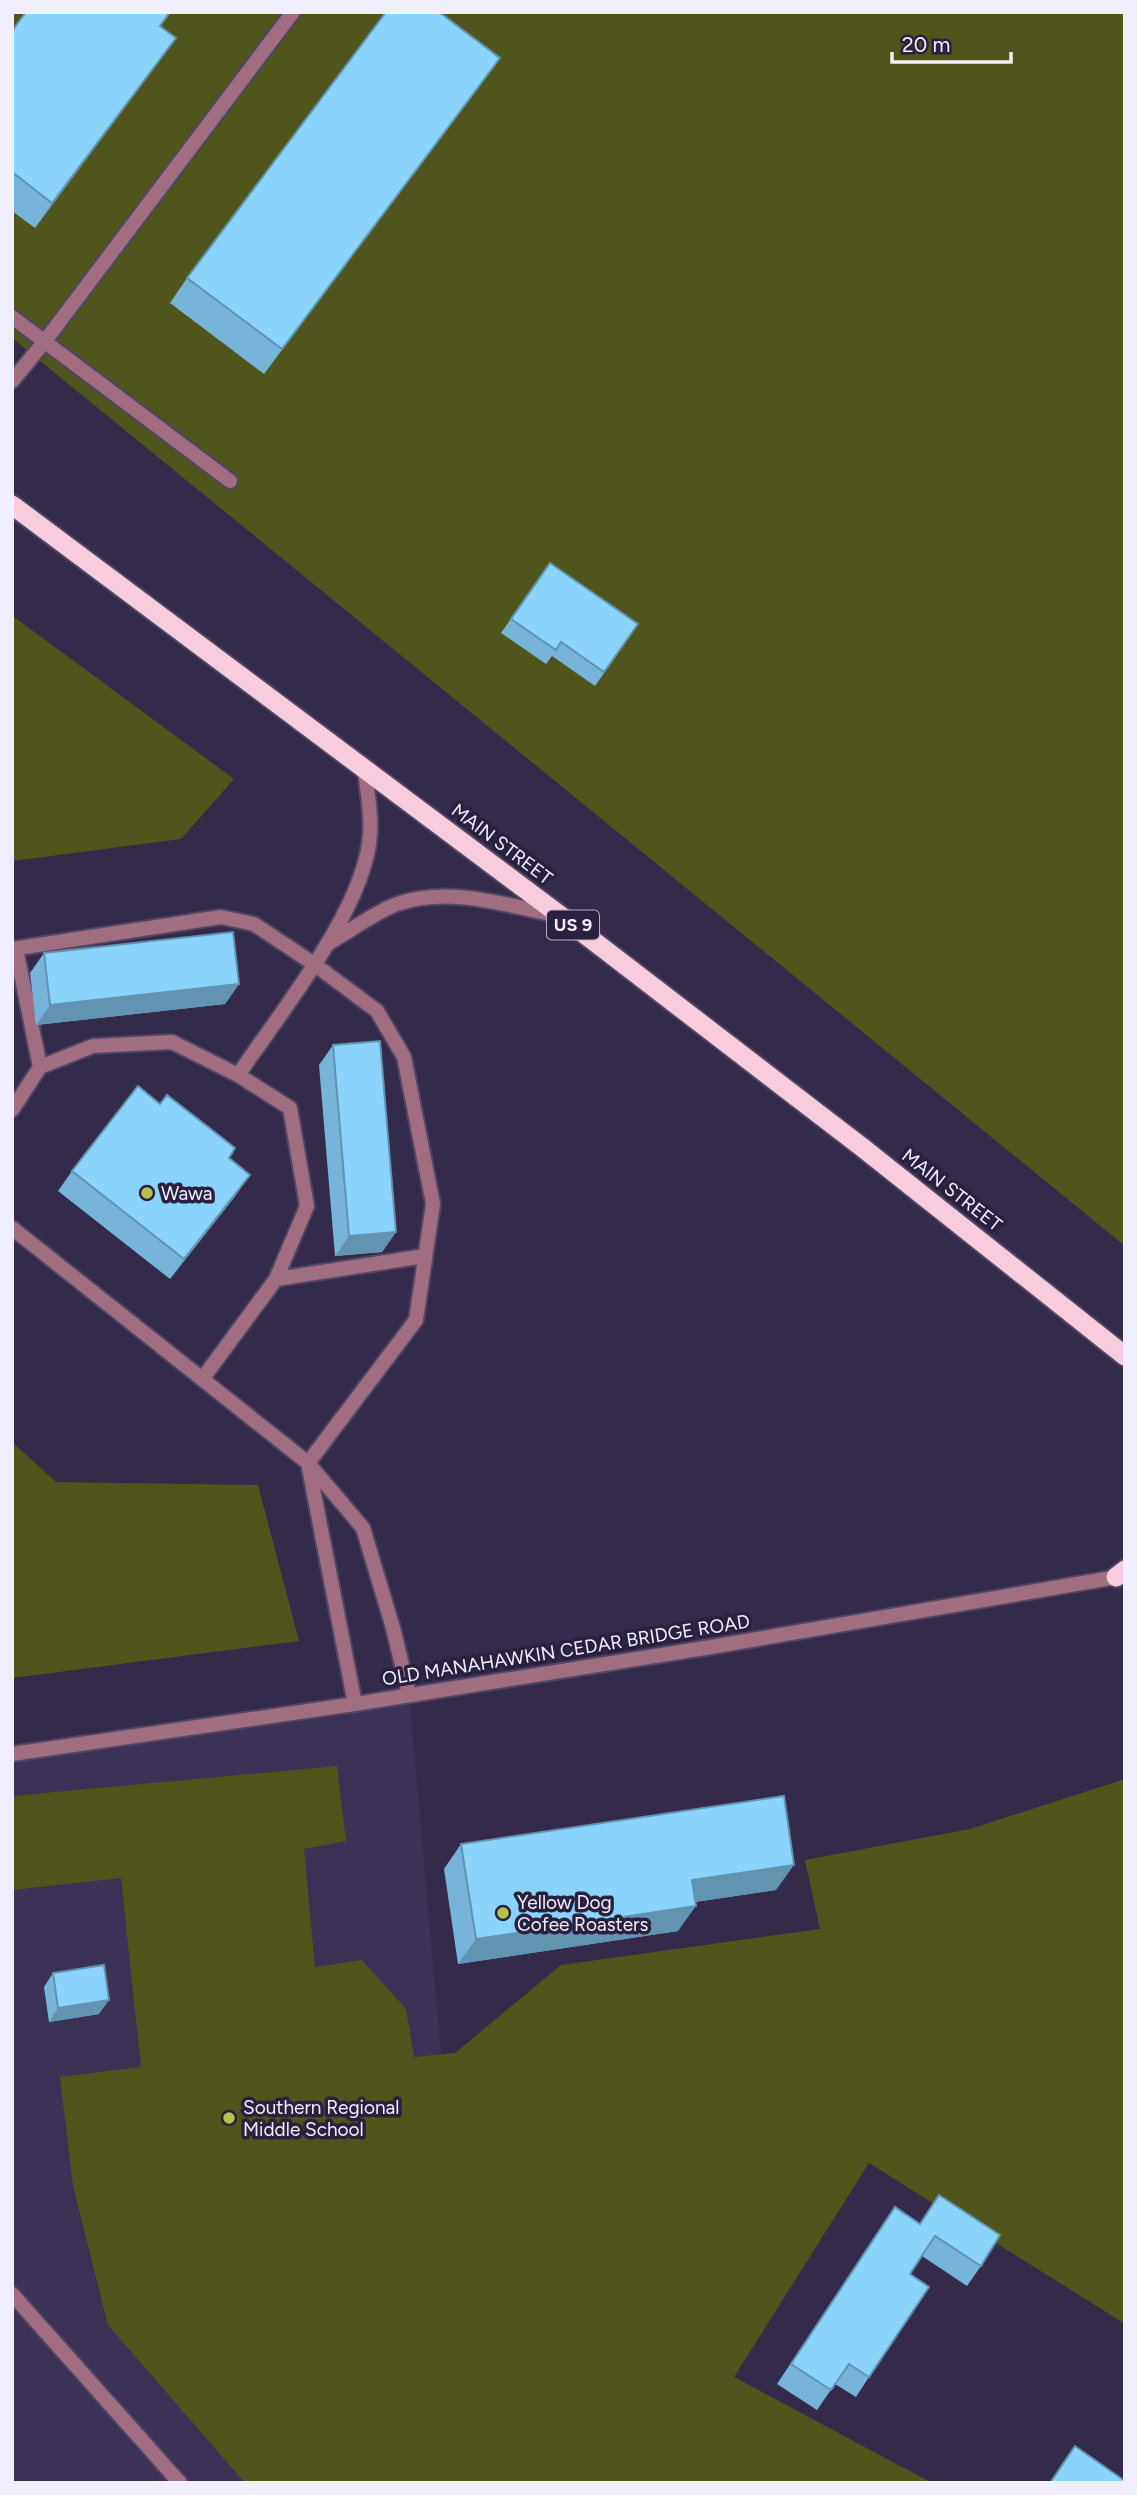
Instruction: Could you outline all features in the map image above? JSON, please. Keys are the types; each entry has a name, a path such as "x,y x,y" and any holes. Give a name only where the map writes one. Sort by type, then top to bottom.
{"highway":[{"name":"MAIN STREET","path":"12,505 561,916 863,1148 1125,1356"}],"street":[{"path":"12,381 293,12"},
{"path":"12,317 230,481"},
{"path":"238,1075 326,945 362,876 370,834 365,771"},
{"path":"326,945 396,905 437,896 466,897 561,916"},
{"path":"40,1067 14,949 221,917 254,924 377,1011 404,1057 433,1204 416,1320 308,1463 355,1704"},
{"path":"12,1110 40,1067 93,1046 172,1042 238,1075 290,1108 307,1206 276,1279 203,1378"},
{"path":"12,1228 308,1463 363,1528 393,1628 409,1694"},
{"path":"276,1279 425,1256"},
{"name":"OLD MANAHAWKIN CEDAR BRIDGE ROAD","path":"12,1754 355,1704 705,1648 1122,1574"},
{"path":"12,2294 180,2483"}],"shaded area":[{"name":"Southern Regional Middle School","path":"409,1694 479,2483 12,2483 12,1754"}],"green space":[{"path":"12,12 1125,12 1125,1246 12,338"},
{"path":"14,617 234,779 181,839 12,861"},
{"path":"12,1442 56,1482 258,1485 299,1641 12,1678"},
{"path":"337,1766 346,1841 304,1849 315,1967 362,1960 406,2009 414,2057 455,2053 561,1965 820,1929 805,1860 970,1829 1125,1779 1125,2324 869,2163 734,2377 932,2483 245,2483 108,2325 73,2186 60,2077 141,2067 121,1878 12,1890 12,1796"}],"building":[{"path":"26,12 170,12 160,26 176,38 52,203 12,172 12,31"},
{"path":"386,12 439,12 500,58 282,349 187,278"},
{"path":"550,563 638,624 604,672 561,642 556,650 511,619"},
{"path":"233,932 239,984 50,1005 44,953"},
{"path":"380,1041 396,1232 349,1236 333,1045"},
{"name":"Wawa","path":"138,1086 160,1104 167,1095 235,1148 229,1158 250,1175 184,1259 72,1171"},
{"path":"784,1796 794,1865 692,1880 696,1906 476,1939 461,1844"},
{"path":"104,1965 109,2000 58,2008 53,1973"},
{"path":"939,2195 1000,2235 981,2266 935,2236 910,2274 929,2287 869,2377 849,2364 831,2390 791,2364 895,2207 920,2224"},
{"path":"1075,2446 1125,2481 1125,2483 1050,2483"}],"place":[{"name":"Wawa","path":"147,1193"},
{"name":"Yellow Dog Cofee Roasters","path":"503,1913"},
{"name":"Southern Regional Middle School","path":"229,2118"}]}
